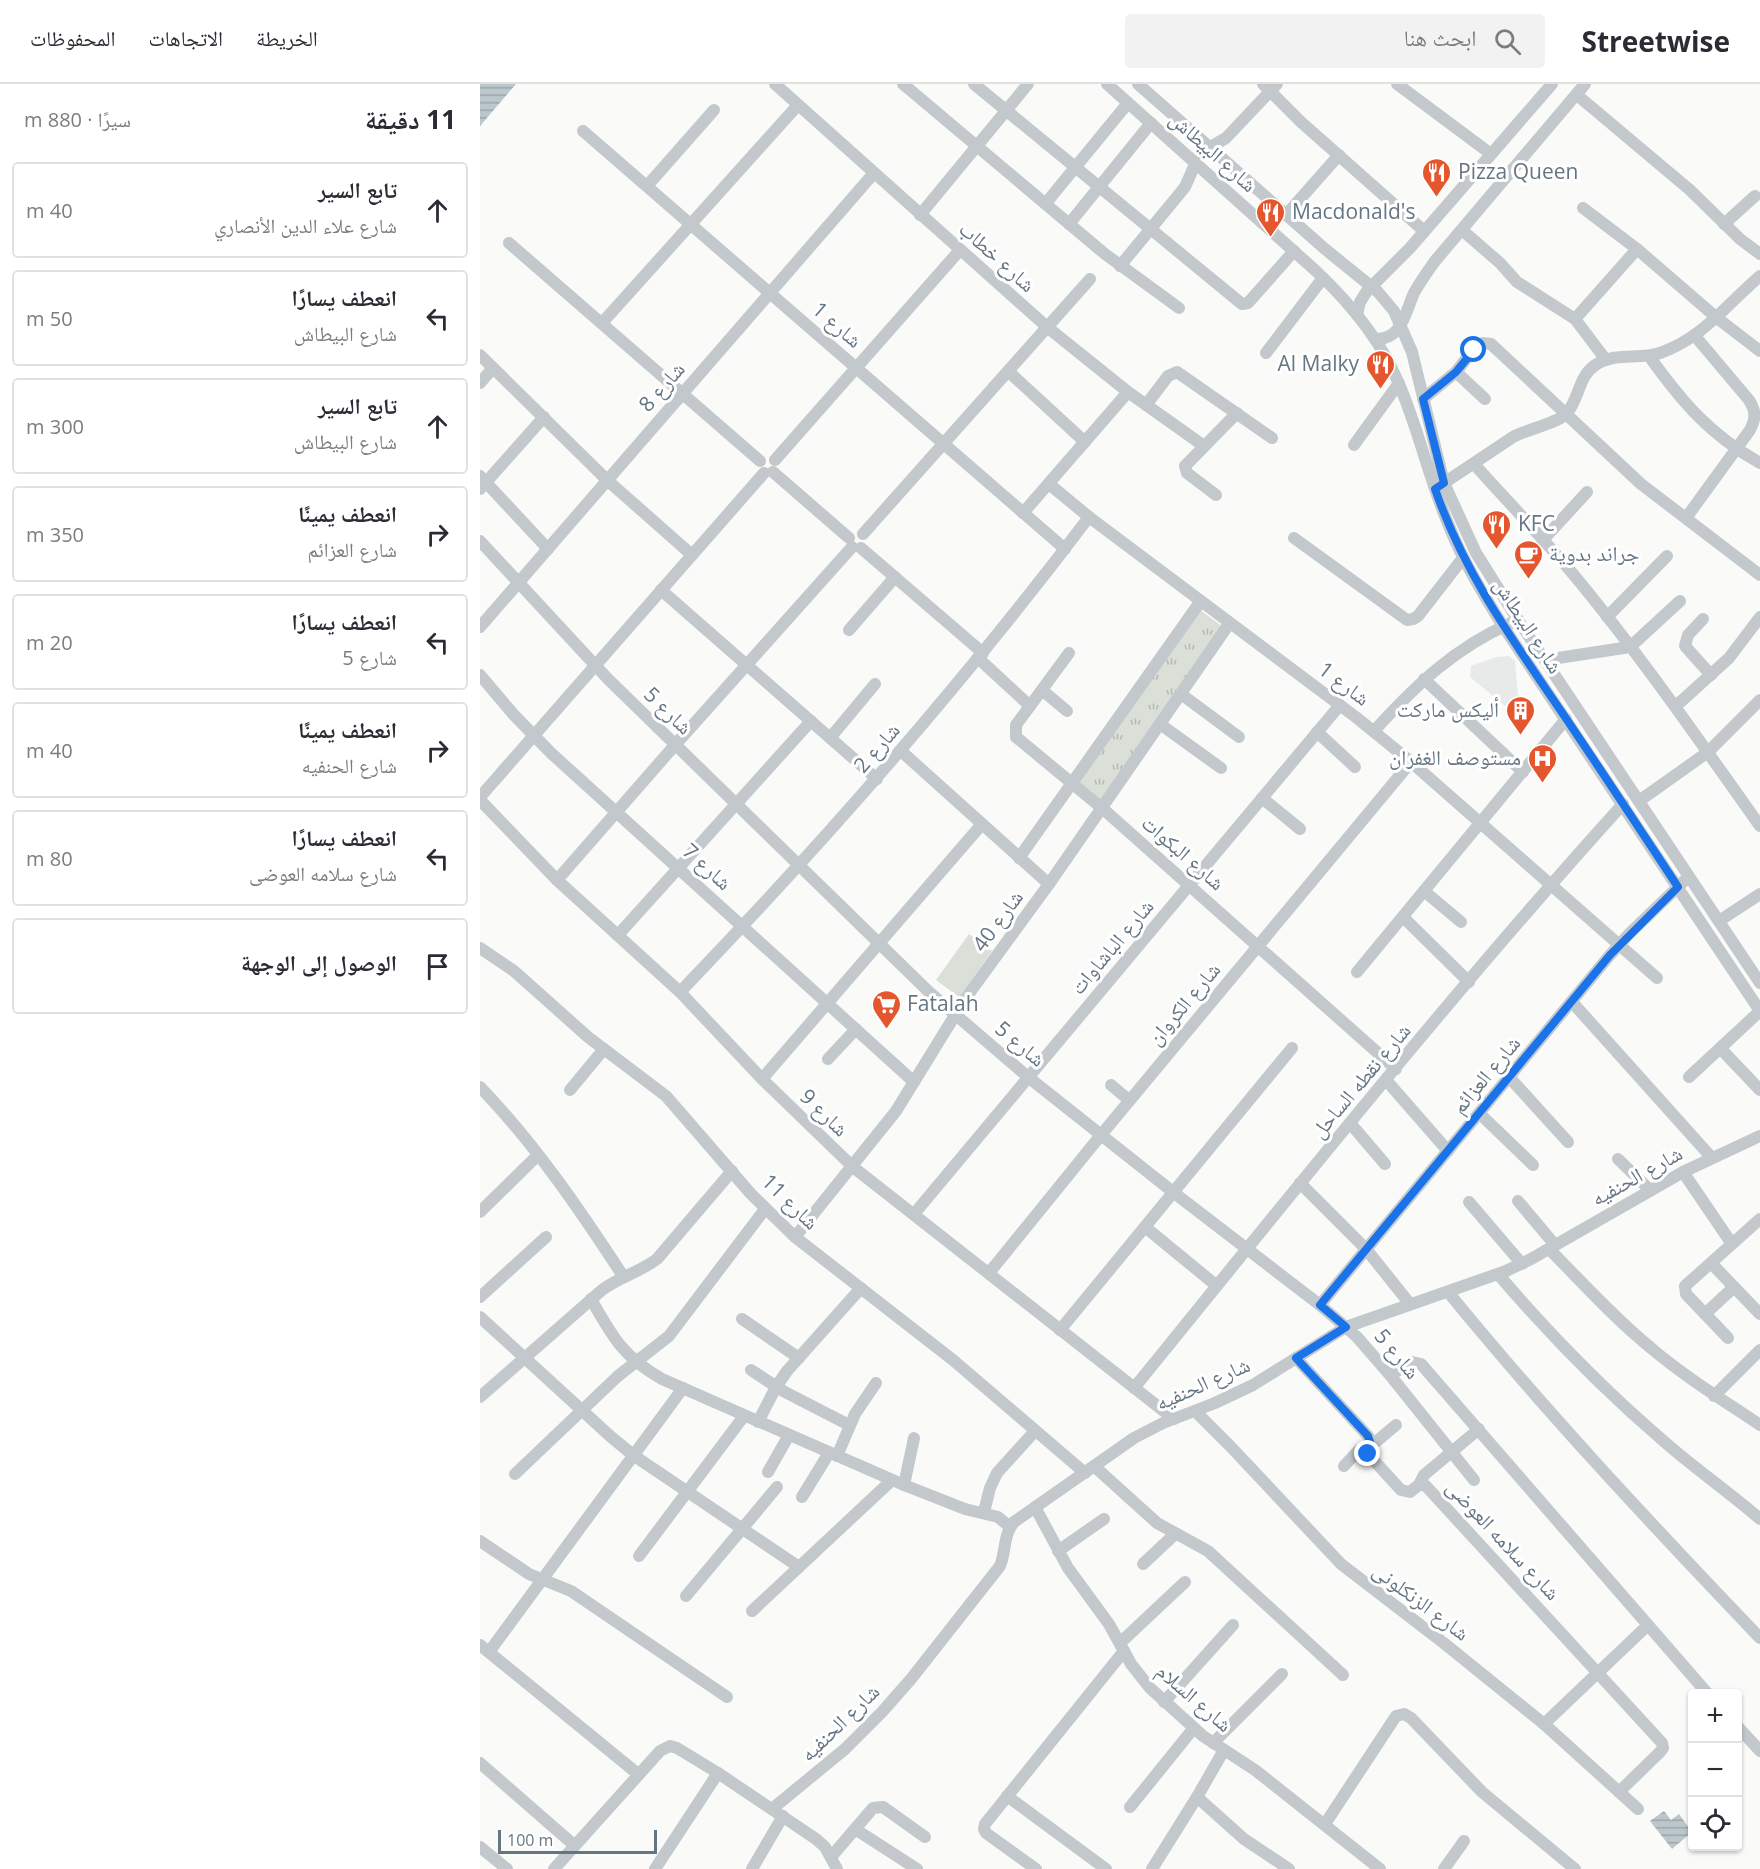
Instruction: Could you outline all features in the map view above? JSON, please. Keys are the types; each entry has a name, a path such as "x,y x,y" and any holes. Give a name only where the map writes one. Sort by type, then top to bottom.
{"street":[{"name":"شارع خطاب","path":"775,84 1047,327 1128,392 1204,446"},
{"path":"903,84 1120,266 1179,308"},
{"path":"974,84 1242,304 1248,303 1294,251"},
{"path":"920,215 1028,84"},
{"name":"شارع البيطاش","path":"1107,84 1323,278 1357,315 1375,339 1399,383 1440,486 1463,558 1503,626 1760,1011"},
{"name":"شارع البيطاش","path":"1138,84 1325,249 1372,286 1389,304 1402,325 1414,362 1440,486 1476,553 1518,620 1759,978"},
{"path":"1397,84 1491,154"},
{"path":"1357,315 1360,302 1372,286 1424,231 1552,84"},
{"path":"1120,266 1185,187 1200,153 1226,138 1270,86 1301,122 1424,231"},
{"path":"1375,339 1388,338 1398,330 1424,276 1580,88 1724,224 1760,254"},
{"path":"1046,203 1128,104"},
{"path":"602,323 798,105"},
{"path":"647,186 714,110"},
{"path":"1069,224 1151,123"},
{"name":"شارع 1","path":"583,131 1065,549"},
{"path":"1286,215 1339,155"},
{"name":"شارع 8","path":"480,627 874,173"},
{"path":"1724,224 1755,196"},
{"path":"1583,208 1637,249 1717,318 1760,351"},
{"path":"1462,230 1500,263 1516,282 1575,319 1606,360"},
{"path":"509,243 768,466 854,544 895,577 1030,706"},
{"path":"1575,319 1637,249"},
{"path":"480,798 768,466 960,250"},
{"path":"1440,486 1525,430 1557,421 1566,414 1584,377 1597,364 1615,357 1649,356 1661,353 1695,336 1760,276"},
{"path":"1266,353 1323,278"},
{"path":"557,880 854,544 866,540 863,534 1090,279"},
{"path":"1686,518 1754,423 1753,407 1695,336"},
{"path":"1423,399 1456,372 1476,346 1484,343 1491,344 1641,484 1760,575"},
{"path":"480,355 608,480 692,555"},
{"path":"1649,356 1690,410 1737,449 1760,463"},
{"path":"480,383 493,368"},
{"path":"1008,371 1085,442"},
{"path":"1146,405 1168,376 1177,372 1272,438"},
{"path":"1456,372 1485,399"},
{"path":"1354,445 1399,383"},
{"path":"1023,513 1128,392"},
{"path":"1216,495 1185,470 1187,463 1237,413"},
{"path":"544,417 482,482 548,549"},
{"path":"1474,464 1630,646 1676,706 1760,826"},
{"name":"شارع 1","path":"1049,484 1200,602 1374,731 1657,978"},
{"path":"1542,541 1587,492"},
{"name":"شارع 2","path":"680,992 800,865 877,779 980,656 1089,517"},
{"path":"1294,538 1407,620 1418,615 1463,558"},
{"name":"شارع 5","path":"480,541 594,666 800,865 878,944 955,1014 1028,1077 1346,1327 1368,1348 1474,1480"},
{"path":"1607,617 1667,556"},
{"path":"849,630 895,577"},
{"path":"661,590 877,779"},
{"path":"1545,660 1630,646 1680,601"},
{"name":"شارع 40","path":"1019,858 1200,602"},
{"path":"1676,706 1740,645 1760,617"},
{"path":"1703,619 1688,635 1685,646 1711,675"},
{"path":"1374,731 1424,679 1453,657 1503,626 1518,620"},
{"name":"شارع 40","path":"795,1237 896,1112 955,1014 1049,884 1229,624"},
{"name":"شارع البكوات","path":"1069,653 1016,725 1016,737 1102,808 1396,1069"},
{"name":"شارع 7","path":"480,675 533,736 914,1082"},
{"path":"1424,679 1523,771"},
{"path":"830,738 875,684"},
{"path":"1042,690 1067,711"},
{"path":"1180,694 1239,737"},
{"path":"1640,801 1708,752 1760,700"},
{"name":"شارع الباشاوات","path":"914,1214 1340,705"},
{"path":"1357,972 1566,719"},
{"path":"618,935 811,721"},
{"path":"1160,724 1221,768"},
{"path":"1317,732 1355,767"},
{"path":"901,751 1049,884"},
{"name":"شارع الكروان","path":"989,1273 1129,1100 1410,762"},
{"name":"شارع 9","path":"480,798 557,880 680,992 762,1079 853,1167 1174,1419"},
{"path":"1262,798 1300,829"},
{"name":"شارع نقطه الساحل","path":"1134,1388 1386,1080 1551,885 1623,804"},
{"path":"762,1079 982,824"},
{"name":"شارع العزائم","path":"1320,1305 1619,945 1689,876"},
{"path":"1424,891 1461,922"},
{"path":"1719,921 1760,894"},
{"path":"1403,917 1469,982"},
{"name":"شارع 11","path":"480,948 514,971 568,1020 666,1096 765,1209 795,1237 953,1360 1035,1431 1146,1514 1175,1534 1208,1551 1343,1675"},
{"path":"1572,1002 1712,1158"},
{"path":"1689,1077 1760,1011"},
{"path":"828,1059 856,1029"},
{"path":"1060,1330 1292,1048"},
{"path":"1720,1048 1760,1090"},
{"path":"570,1090 604,1049"},
{"path":"1509,1077 1568,1143"},
{"path":"1386,1080 1448,1151"},
{"path":"1111,1085 1129,1100"},
{"path":"480,1087 538,1155 582,1213 623,1276"},
{"path":"480,1107 490,1097"},
{"path":"1479,1113 1533,1165"},
{"path":"1350,1124 1384,1164"},
{"name":"شارع الحنفيه","path":"778,1813 867,1728 911,1679 1000,1566 1010,1527 1134,1438 1253,1385 1346,1327 1522,1264 1683,1172 1760,1136"},
{"path":"480,1212 538,1155"},
{"path":"1618,1159 1650,1190"},
{"path":"480,1397 591,1299 623,1276 657,1259 732,1172"},
{"path":"1683,1172 1732,1244"},
{"path":"1300,1183 1366,1249 1410,1304"},
{"path":"1518,1200 1552,1247 1622,1324 1714,1396 1760,1425"},
{"path":"1469,1202 1522,1264"},
{"path":"514,1474 618,1376 669,1336 765,1209"},
{"path":"1728,1338 1685,1292 1684,1288 1760,1219"},
{"path":"1144,1227 1217,1286"},
{"path":"480,1298 546,1237"},
{"path":"1711,1263 1760,1314"},
{"path":"1498,1274 1571,1355 1639,1419 1697,1470 1758,1513"},
{"path":"1705,1314 1734,1287"},
{"path":"758,1422 776,1387 861,1288"},
{"path":"1448,1292 1495,1350 1646,1518 1760,1638"},
{"path":"591,1299 620,1345 635,1362 683,1388 744,1416 964,1509 998,1517 1010,1527"},
{"path":"480,1317 633,1455 799,1567"},
{"path":"742,1319 799,1358"},
{"path":"1714,1396 1760,1350"},
{"name":"شارع سلامه العوضى","path":"1296,1358 1368,1436 1369,1444 1366,1449 1368,1454 1401,1490 1408,1492 1419,1485 1426,1486 1599,1671 1664,1746 1619,1791"},
{"path":"1390,1375 1412,1362 1421,1364 1704,1689"},
{"path":"750,1370 776,1387 849,1425"},
{"path":"802,1497 833,1454 876,1383"},
{"path":"638,1774 484,1648 542,1579 683,1388"},
{"name":"شارع الزنكلونى","path":"1195,1411 1341,1564 1544,1724 1638,1809"},
{"path":"639,1556 744,1416"},
{"path":"1344,1466 1359,1450 1379,1440 1396,1425"},
{"path":"1419,1485 1424,1475 1479,1429"},
{"path":"984,1512 990,1488 997,1473 1035,1431"},
{"path":"768,1472 789,1435"},
{"path":"904,1485 914,1438"},
{"path":"752,1611 892,1479"},
{"path":"686,1596 777,1486"},
{"name":"شارع السلام","path":"1035,1507 1075,1579 1109,1624 1140,1676 1164,1702 1194,1729 1255,1770 1380,1869"},
{"path":"1058,1551 1104,1519"},
{"path":"1143,1564 1175,1534"},
{"path":"480,1541 516,1567 584,1600 727,1697"},
{"path":"1036,1869 984,1831 985,1824 1122,1647 1185,1582"},
{"path":"1164,1702 1233,1625"},
{"path":"1544,1724 1648,1625"},
{"path":"1152,1869 1197,1797 1218,1746 1282,1674"},
{"path":"1325,1824 1396,1716 1404,1714 1482,1792 1575,1869"},
{"path":"1130,1807 1194,1729"},
{"path":"1742,1732 1760,1750"},
{"path":"554,1869 638,1774 660,1751 670,1746 718,1773 816,1839 831,1857 837,1869"},
{"path":"480,1763 574,1845"},
{"path":"655,1869 718,1773"},
{"path":"1007,1796 1106,1869"},
{"path":"1197,1797 1238,1835 1288,1869"},
{"path":"831,1857 873,1808 880,1806 925,1837"},
{"path":"752,1869 778,1813"},
{"path":"855,1829 917,1869"},
{"path":"1444,1869 1464,1841"},
{"path":"480,1847 507,1869"}],"shaded area":[{"path":"480,84 516,84 480,126"},
{"path":"1509,656 1515,661 1518,697 1512,698 1505,706 1470,677 1471,666 1496,657"},
{"path":"1664,1811 1671,1820 1679,1814 1688,1826 1688,1835 1672,1849 1650,1821"}],"green space":[{"path":"1199,609 1223,627 1103,801 1079,781"},
{"path":"969,934 992,951 959,997 936,980"}],"place":[{"name":"Pizza Queen","path":"1437,198"},
{"name":"Macdonald's","path":"1271,238"},
{"name":"Al Malky","path":"1380,390"},
{"name":"KFC","path":"1497,550"},
{"name":"جراند بدوية","path":"1528,580"},
{"name":"أليكس ماركت","path":"1520,736"},
{"name":"مستوصف الغفران","path":"1542,784"},
{"name":"Fatalah","path":"886,1030"}],"route":[{"path":"1368,1454 1366,1449 1370,1438 1296,1358 1346,1327 1320,1305 1610,955 1678,887 1503,626 1463,558 1442,508 1435,489 1444,483 1423,399 1456,372 1474,350"}]}
